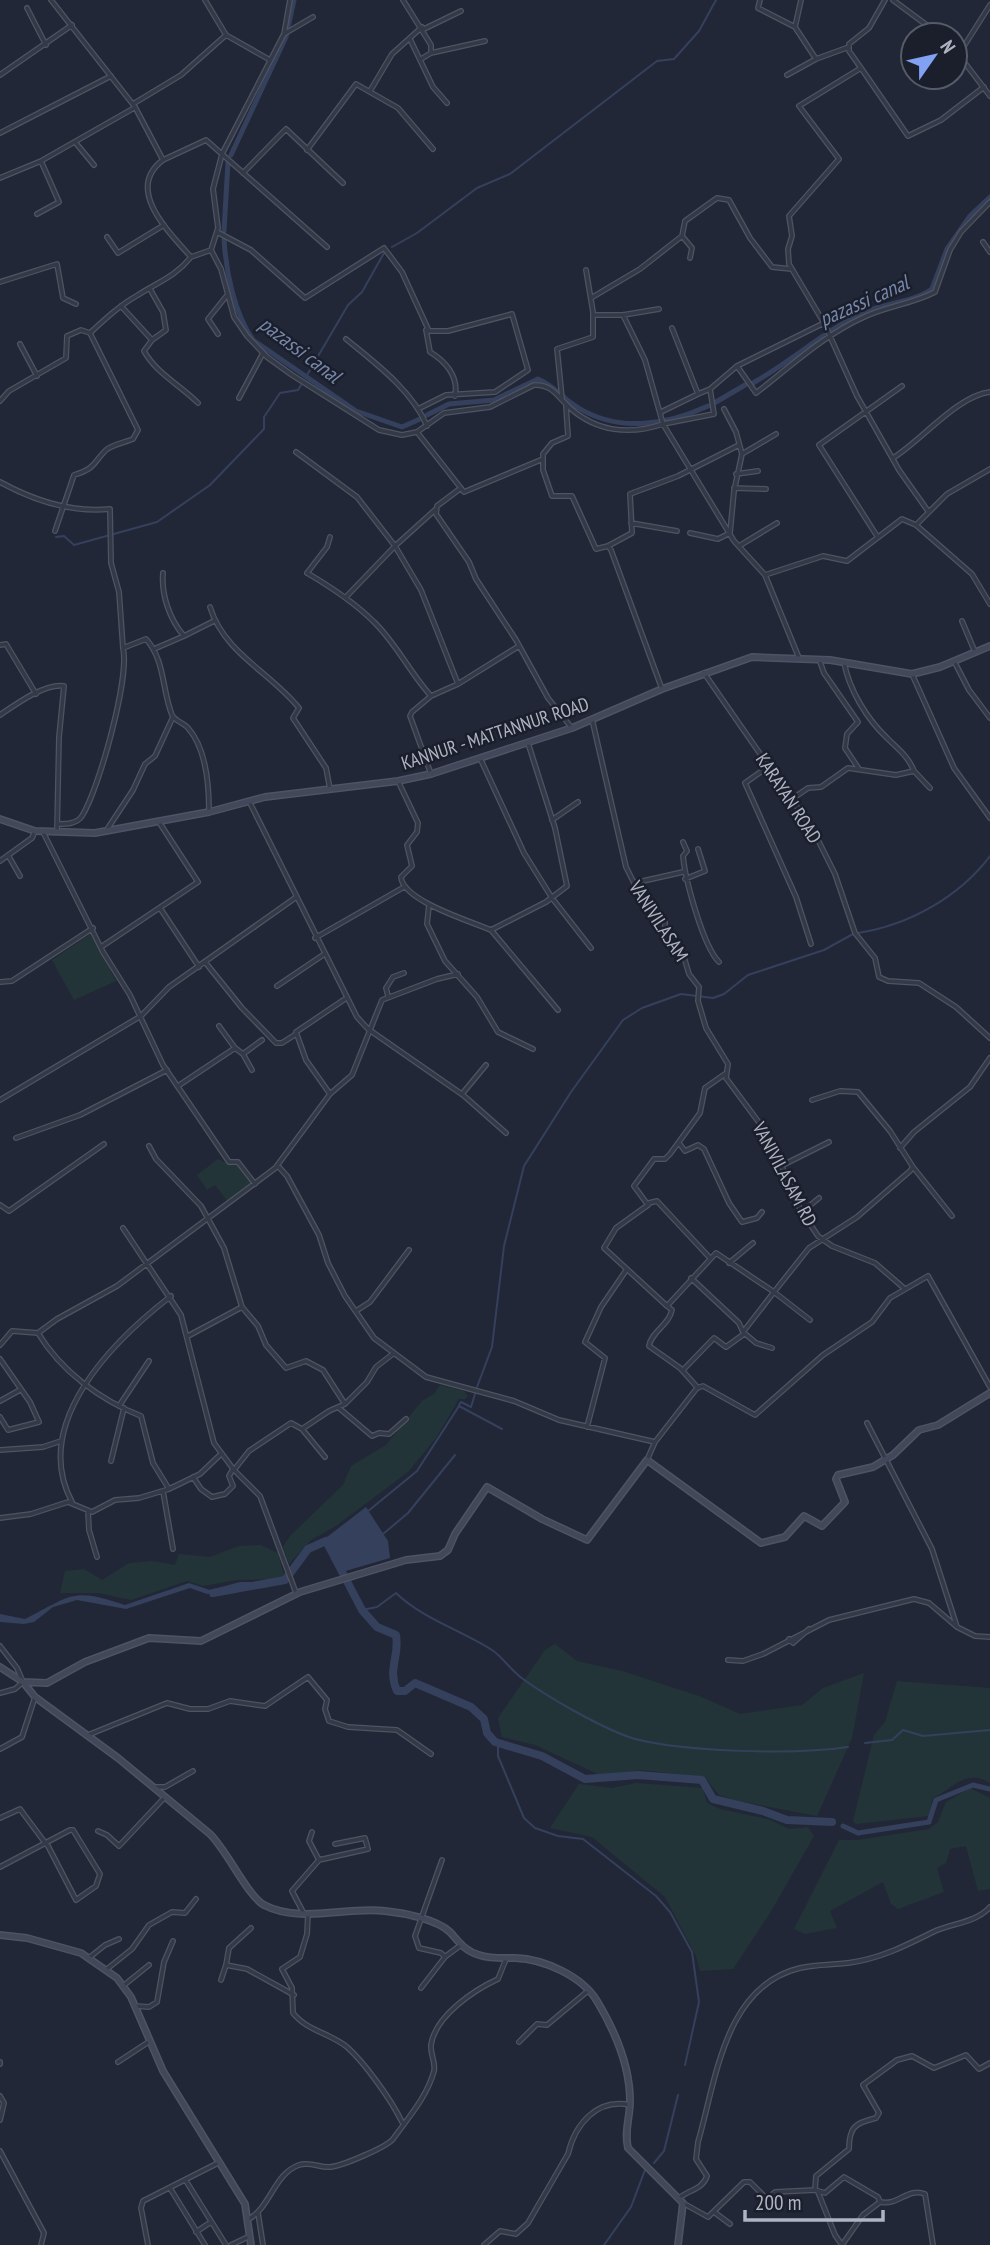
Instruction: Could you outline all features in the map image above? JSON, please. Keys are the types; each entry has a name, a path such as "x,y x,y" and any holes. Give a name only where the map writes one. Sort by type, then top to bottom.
{"main road":[{"name":"KANNUR - MATTANNUR ROAD","path":"0,819 35,831 95,832 209,812 248,801 398,781 431,774 572,728 662,689 752,657 819,659 912,674 990,646"},
{"path":"23,1682 47,1683 121,1646 149,1638 201,1641 296,1594 420,1557 445,1553 487,1487 542,1519 587,1540 647,1460 761,1543 785,1537 804,1516 819,1526 824,1525 845,1502 836,1479 838,1475 873,1467 919,1430 938,1426 990,1393"},
{"path":"0,1667 23,1682 35,1697 156,1787 223,1847 255,1898 280,1910 373,1910 422,1920 443,1928 461,1945 478,1955 516,1958 552,1966 589,1990 604,2013 627,2065 630,2105 625,2136 628,2148 681,2201 678,2245"},
{"path":"0,1935 63,1947 90,1957 107,1969 123,1986 135,2006 163,2071 218,2163 237,2188 249,2218 251,2245"}],"street":[{"path":"51,0 134,106 163,160"},
{"path":"205,0 226,35 270,60"},
{"path":"290,0 284,34 222,154 214,188 217,232 211,250 221,269 234,317 263,353 370,426 402,435 417,432 444,413 490,407 534,385 550,388 581,418 615,430 644,430 714,414 710,389"},
{"path":"760,0 758,8 795,27 816,59"},
{"path":"795,27 801,0"},
{"path":"787,75 816,59 849,47 869,28 885,0"},
{"path":"892,0 921,21"},
{"path":"406,1 423,28 431,45 431,53"},
{"path":"969,39 990,6"},
{"path":"27,8 46,45"},
{"path":"370,91 392,54 423,28 461,11"},
{"path":"284,34 313,17"},
{"path":"0,75 72,26"},
{"path":"0,177 41,161 134,106 181,75 226,35"},
{"path":"410,39 433,87 447,103"},
{"path":"421,59 431,53 485,41"},
{"path":"849,47 908,136 941,120 984,87"},
{"path":"969,67 990,96"},
{"path":"862,68 799,106 839,159 789,216 792,236 788,249 792,269 825,325 868,412 893,458 928,511"},
{"path":"0,133 111,76"},
{"path":"307,150 352,87 359,85 398,108 433,149"},
{"path":"243,173 282,129 291,132 342,183"},
{"path":"191,257 151,205 147,188 151,171 163,160 202,139 327,247"},
{"path":"75,142 94,165"},
{"path":"37,214 59,202 41,161"},
{"path":"591,298 640,269 682,236 685,221 717,198 729,200 750,239 772,267 792,269"},
{"path":"737,366 756,393 830,336 880,309 913,303 935,292 950,250 961,232 990,202"},
{"path":"107,237 118,253 164,225"},
{"path":"217,232 251,250 305,298 384,248 402,272 426,328 430,352 445,360 455,382 455,396"},
{"path":"682,236 692,248 690,258"},
{"path":"982,242 990,251"},
{"path":"90,333 121,306 181,270 191,257 211,250"},
{"path":"0,282 57,264 63,298 76,304"},
{"path":"562,398 557,349 593,337 593,315 586,270"},
{"path":"150,289 163,312 166,330 152,340 144,351 154,368 175,380 198,403"},
{"path":"218,334 208,319 228,295"},
{"path":"121,306 152,340"},
{"path":"593,315 623,315 659,309"},
{"path":"420,408 432,400 495,392 528,370 512,314 436,333 426,328"},
{"path":"623,315 645,360 663,424 730,533 765,575 799,658"},
{"path":"661,412 710,389 737,366 825,325"},
{"path":"672,328 698,394"},
{"path":"0,401 66,358 67,337 81,330 90,333 138,430 133,439 107,449 99,461 87,471 74,475 55,531"},
{"path":"346,340 420,408 427,426"},
{"path":"20,344 37,376"},
{"path":"239,398 263,353"},
{"path":"877,536 819,445 902,386"},
{"path":"0,391 4,396"},
{"path":"893,458 915,444 944,415 980,393 990,392"},
{"path":"566,405 569,434 552,443 542,454 546,482 552,495 572,496 596,550 632,533 630,494 678,476 739,445"},
{"path":"724,409 742,454 736,474 730,533"},
{"path":"417,432 464,492 470,492 543,459"},
{"path":"742,454 776,434"},
{"path":"296,452 357,497 395,546 421,590 458,684"},
{"path":"916,525 947,494 990,469"},
{"path":"736,474 758,471"},
{"path":"0,482 63,508 88,512 110,509 111,563 119,592 124,688 82,817 72,823 58,824"},
{"path":"346,597 395,546 461,488"},
{"path":"734,488 766,489"},
{"path":"436,509 443,527 469,562 548,698 572,728"},
{"path":"765,575 823,556 847,561 902,519 916,525 972,574 990,604"},
{"path":"631,523 677,531"},
{"path":"739,546 777,523"},
{"path":"690,533 718,539 730,533"},
{"path":"330,537 327,547 307,573 346,597 376,623 410,672 432,696"},
{"path":"608,546 662,689"},
{"path":"163,573 163,592 167,606 184,636"},
{"path":"210,607 214,621 232,648 273,681 299,708 293,718 326,768 330,789"},
{"path":"154,649 214,621"},
{"path":"962,621 975,652"},
{"path":"123,648 146,639 154,649 173,717 189,729 202,758 209,784 209,812"},
{"path":"0,645 6,644 36,694"},
{"path":"431,774 410,716 432,696 458,684 519,646"},
{"path":"819,659 824,673 858,722 847,734 845,748 860,769"},
{"path":"954,661 969,690 990,718"},
{"path":"844,662 846,676 864,709 885,737 909,757 914,771 930,788"},
{"name":"KARAYAN ROAD","path":"704,673 813,830 835,874 857,935 872,953 879,977 888,981 919,983 956,1007 990,1038"},
{"path":"912,674 954,768 989,815"},
{"path":"0,715 36,694 65,686 59,737 57,833"},
{"path":"108,828 133,790 145,764 155,755 173,717"},
{"name":"VANIVILASAM","path":"592,719 620,849 634,884 664,922 665,932 673,949 684,957 689,975 699,987 698,999"},
{"path":"491,930 552,898 567,886 552,820 528,743"},
{"path":"480,758 524,853 552,898 591,948"},
{"path":"769,766 746,783 796,897 810,944"},
{"path":"792,799 808,788 821,787 848,768 896,775 914,771"},
{"path":"398,781 418,823 417,832 407,845 412,866 401,877 404,887 429,905 491,930 558,1010"},
{"path":"248,801 323,955 363,1025 462,1094 506,1133"},
{"path":"552,820 578,802"},
{"path":"101,947 198,882 159,822"},
{"path":"0,861 32,838 35,831"},
{"path":"43,832 167,1070 229,1162 238,1162 255,1184"},
{"path":"683,842 687,851 683,856 685,879 705,943 719,962"},
{"path":"685,879 705,871 698,849"},
{"path":"8,855 20,876"},
{"path":"634,884 684,872"},
{"path":"315,938 355,913 398,894 404,887"},
{"path":"0,1100 141,1016 169,987 295,898"},
{"path":"429,905 427,924 444,961 477,997 498,1032 533,1049"},
{"path":"160,908 199,967"},
{"path":"0,982 12,981 93,928"},
{"path":"277,986 323,955"},
{"path":"205,962 242,1008 276,1043 282,1043 346,999"},
{"path":"388,996 386,988 393,977 404,974"},
{"path":"0,1345 12,1331 38,1333 57,1319 117,1286 276,1167 330,1094 352,1074 372,1031 378,1004 388,996 458,974"},
{"name":"VANIVILASAM RD","path":"698,999 710,1037 727,1060 729,1067 725,1074 764,1128 802,1212 823,1240"},
{"path":"219,1026 234,1048 243,1054 252,1070"},
{"path":"296,1034 306,1060 330,1094"},
{"path":"243,1054 262,1040"},
{"path":"178,1086 234,1048"},
{"path":"900,1148 914,1132 971,1087 990,1058"},
{"path":"462,1094 486,1065"},
{"path":"16,1138 80,1115 167,1070"},
{"path":"649,1203 634,1184 654,1159 665,1159 679,1143 702,1108 705,1088 725,1074"},
{"path":"811,1100 840,1091 858,1092 892,1133 912,1167 952,1216"},
{"path":"783,1166 829,1142"},
{"path":"679,1143 685,1151 698,1145 704,1149 742,1222 757,1218 762,1212"},
{"path":"0,1205 9,1211 104,1144"},
{"path":"149,1146 161,1164 195,1197 208,1217 224,1248 242,1307 258,1326 265,1345 280,1363 290,1368 306,1361 323,1370 345,1404"},
{"path":"276,1167 287,1176 319,1235 328,1263 374,1338 426,1377 514,1401 559,1420 655,1442"},
{"path":"683,1371 714,1338 726,1347 743,1333 801,1257 890,1191 912,1167"},
{"path":"802,1212 819,1198"},
{"path":"698,1388 683,1371 649,1346 652,1337 671,1315 672,1310 652,1288 604,1248 616,1228 649,1203 657,1201 710,1258"},
{"path":"123,1228 171,1296 188,1336 209,1427 221,1454 260,1496 292,1576 296,1594"},
{"path":"823,1240 875,1263 905,1289"},
{"path":"729,1263 753,1243"},
{"path":"356,1311 370,1302 409,1251"},
{"path":"667,1306 716,1253 810,1320"},
{"path":"587,1427 605,1358 584,1342 603,1304 627,1269"},
{"path":"647,1460 655,1442 698,1388 703,1385 755,1415 823,1355 872,1322 890,1298 928,1276 990,1387"},
{"path":"691,1278 738,1323 743,1333 772,1348"},
{"path":"88,1511 72,1502 62,1480 61,1441 68,1415 86,1385 136,1323 171,1296"},
{"path":"188,1336 242,1307"},
{"path":"38,1333 58,1363 86,1385 145,1420 153,1464 166,1490 173,1549"},
{"path":"302,1429 345,1404 368,1382 376,1367 394,1353"},
{"path":"0,1359 30,1402 39,1422 8,1430 0,1417"},
{"path":"111,1461 121,1407 149,1361"},
{"path":"0,1401 20,1390"},
{"path":"338,1408 372,1437 379,1433 389,1434 406,1419"},
{"path":"193,1477 201,1489 212,1497 225,1494 233,1486 229,1476 249,1451 291,1423 302,1429 324,1457"},
{"path":"867,1423 932,1549 957,1627"},
{"path":"0,1450 43,1447 61,1441"},
{"path":"88,1511 119,1499 139,1498 166,1490 193,1477 221,1454"},
{"path":"0,1518 31,1514 72,1502"},
{"path":"88,1511 89,1530 97,1557"},
{"path":"729,1660 743,1661 763,1654 810,1627 914,1599 929,1603 957,1627 975,1636 990,1637"},
{"path":"0,1646 23,1682 15,1689 0,1693"},
{"path":"86,1736 167,1703 190,1709 208,1709 230,1701 265,1706 308,1677 327,1700 325,1709 329,1721 348,1727 397,1730 431,1754"},
{"path":"0,1749 23,1737 35,1697"},
{"path":"156,1787 165,1787 193,1771"},
{"path":"98,1831 119,1846 165,1797"},
{"path":"0,1818 20,1809 46,1844 76,1900 96,1886 100,1874 73,1830 46,1844 0,1867"},
{"path":"312,1832 309,1841 319,1860"},
{"path":"335,1844 365,1839 368,1849 319,1860 292,1891 306,1912 307,1934 300,1957 282,1969 294,1994 294,2015 305,2027 348,2048 396,2109 402,2122"},
{"path":"442,1860 416,1932 417,1946 445,1956"},
{"path":"107,1969 132,1949 145,1928 172,1912 185,1913 195,1899"},
{"path":"933,2245 925,2194 915,2192 890,2204 880,2202 865,2188 844,2176 836,2180 832,2189 775,2192 767,2199 750,2182 744,2182 708,2217 681,2201 701,2187 708,2176 696,2159 698,2143 729,2037 737,2018 756,1992 776,1978 799,1968 850,1962 893,1952 946,1926 979,1917 990,1907"},
{"path":"221,1980 229,1948 251,1928"},
{"path":"90,1957 95,1951 119,1939"},
{"path":"135,2006 149,2007 157,2002 164,1962 173,1941"},
{"path":"421,1988 445,1956 461,1945"},
{"path":"249,2218 258,2213 280,2180 293,2168 306,2163 333,2166 381,2148 394,2138 399,2128 415,2112 433,2073 431,2045 444,2021 476,1990 498,1979 506,1959"},
{"path":"123,1986 149,1965"},
{"path":"226,1965 247,1969 294,1994"},
{"path":"519,2042 535,2025 547,2025 589,1990"},
{"path":"118,2062 150,2041"},
{"path":"880,2202 863,2215 842,2245 835,2235 817,2191 817,2176 849,2149 848,2135 853,2127 860,2121 876,2118 878,2113 863,2085 897,2060 912,2056 934,2068 966,2055 976,2068 990,2063"},
{"path":"0,2096 4,2103 0,2120"},
{"path":"484,2245 500,2231 512,2235 524,2228 568,2154 571,2143 594,2112 610,2102 630,2105"},
{"path":"0,2151 44,2233 41,2245"},
{"path":"148,2245 142,2203 218,2163"},
{"path":"186,2180 211,2222 229,2245 250,2236"},
{"path":"170,2188 205,2245"},
{"path":"258,2213 263,2245"},
{"path":"713,2213 730,2224"},
{"path":"196,2232 211,2222"}],"shaded area":[{"path":"92,933 116,981 74,1000 52,960"},
{"path":"218,1159 230,1165 237,1163 252,1182 228,1202 215,1185 207,1190 197,1175"},
{"path":"440,1385 464,1391 468,1396 459,1399 436,1438 408,1472 336,1526 311,1540 289,1564 283,1547 290,1536 343,1485 351,1466 386,1445 422,1401 434,1394"},
{"path":"260,1545 278,1553 284,1575 280,1579 236,1580 203,1586 187,1581 131,1600 99,1593 60,1593 65,1571 84,1569 102,1580 129,1563 152,1561 175,1565 179,1554 210,1557 239,1546"},
{"path":"555,1644 577,1661 622,1671 699,1696 740,1714 802,1705 823,1688 864,1673 852,1738 817,1816 719,1795 705,1777 640,1770 604,1777 535,1745 502,1737 498,1718 545,1650"},
{"path":"897,1681 990,1688 990,1783 974,1777 961,1781 933,1798 929,1816 856,1824 853,1821 874,1735 885,1722"},
{"path":"636,1783 703,1788 707,1803 720,1809 768,1819 789,1829 808,1827 814,1836 770,1913 733,1969 700,1971 696,1956 665,1897 592,1837 550,1828 579,1784 612,1788"},
{"path":"970,1788 990,1798 990,1889 978,1891 966,1846 950,1849 946,1863 937,1868 944,1892 898,1909 891,1904 883,1882 830,1911 837,1928 805,1934 794,1929 839,1840 858,1840 929,1829 938,1822 946,1802"}],"water":[{"path":"366,1507 388,1541 390,1558 342,1572 327,1537"},
{"path":"240,1582 251,1582 255,1588 207,1594 190,1588 126,1609 77,1600 53,1607 34,1622 0,1622 0,1614 25,1619 73,1596 94,1596 125,1605 189,1583 210,1590"}],"waterway":[{"name":"pazassi canal","path":"231,155 286,37 294,0"},
{"path":"392,247 417,233 477,188 510,174 657,61 674,59 699,31 716,0"},
{"name":"pazassi canal","path":"224,231 228,162"},
{"name":"pazassi canal","path":"753,383 857,315 914,298 932,289 947,249 970,216 990,197"},
{"name":"pazassi canal","path":"224,239 232,292 253,340 356,411 402,427 420,419"},
{"path":"307,375 348,305 362,292 384,253"},
{"name":"pazassi canal","path":"427,415 449,404 494,400 538,379 577,407 593,415 626,423 659,422 708,406"},
{"path":"56,537 64,536 74,545 157,522 210,485 264,429 264,417 280,393 298,390 301,385"},
{"name":"pazassi canal","path":"716,402 745,385"},
{"path":"858,933 896,923 931,907 963,884 990,856"},
{"path":"477,1387 492,1347 504,1246 524,1166 571,1092 623,1020 642,1008 681,994 713,998 724,994 748,975 824,950 853,934"},
{"path":"459,1405 461,1402 471,1407 475,1394"},
{"path":"459,1406 502,1429"},
{"path":"367,1512 417,1471 459,1406"},
{"path":"383,1534 408,1513 455,1455"},
{"path":"213,1593 285,1580 308,1549 326,1541 362,1610 377,1627 396,1635 393,1676 397,1691 405,1691 415,1683 471,1707 484,1719 487,1733 495,1742 542,1756 585,1779 638,1775 702,1780 713,1799 763,1811 787,1820 832,1822"},
{"path":"362,1610 377,1607 396,1593 418,1610 492,1650 519,1676 547,1695 593,1721 635,1739 683,1747 741,1751 799,1751 848,1747"},
{"path":"865,1743 892,1740 903,1730 923,1736 990,1730"},
{"path":"498,1742 498,1756 524,1818 535,1828 558,1836 583,1839 656,1896 670,1912 692,1952 699,2002 685,2065"},
{"path":"843,1826 858,1833 929,1822 936,1800 973,1785 990,1789"},
{"path":"654,2163 664,2151 678,2095"},
{"path":"604,2245 631,2207 645,2170"}]}
